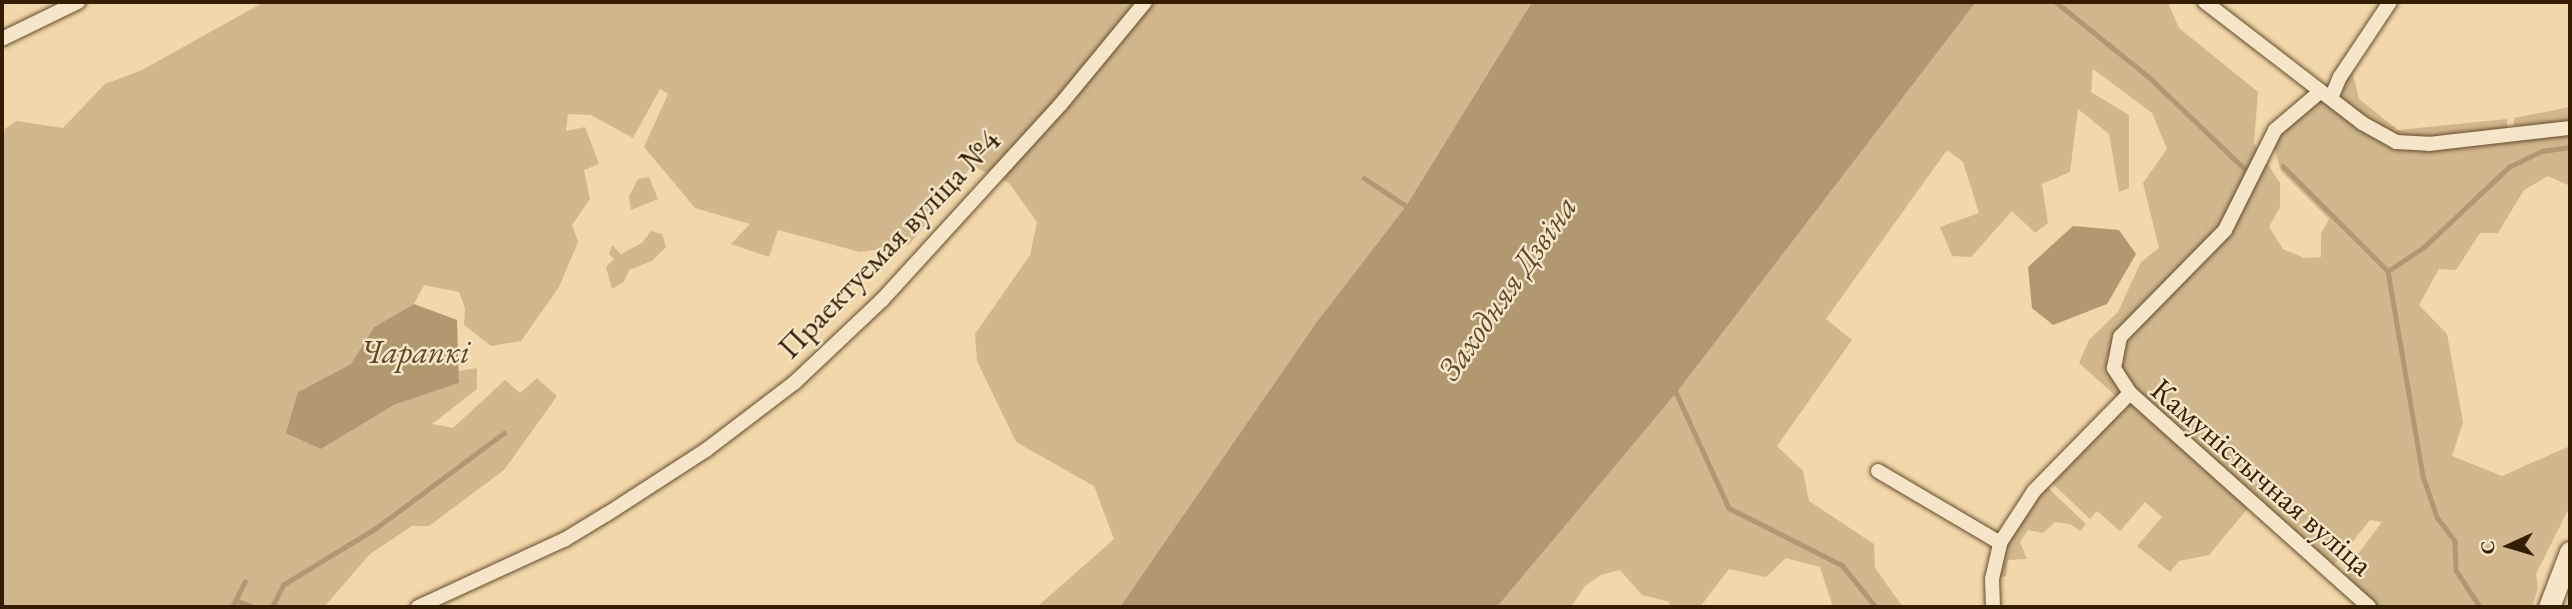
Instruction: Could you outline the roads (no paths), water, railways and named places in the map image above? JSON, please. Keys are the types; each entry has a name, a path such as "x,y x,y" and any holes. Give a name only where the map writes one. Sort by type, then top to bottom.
{"main road":[{"path":"2549,607 2570,552"}],"street":[{"path":"2,39 78,2"},
{"name":"Праектуемая вуліца №4","path":"418,607 564,540 706,450 794,383 891,290 1061,104 1145,2"},
{"path":"2205,2 2383,136 2410,145 2570,128"},
{"path":"2130,393 2114,368 2120,337 2225,230 2275,130 2326,95 2390,2"},
{"name":"Камуністычная вуліца","path":"2000,543 2034,491 2130,393 2361,605"},
{"path":"1878,471 2000,543 1992,579 1993,607"}],"water":[{"name":"Заходняя Дзвіна","path":"1532,2 1976,2 1677,392 1497,607 1120,607 1316,323 1406,206"},
{"path":"2073,226 2119,230 2136,254 2107,304 2053,325 2032,308 2028,267"},
{"name":"Чарапкі","path":"414,304 457,320 459,383 394,405 321,449 286,433 298,392 351,364 374,327"}],"waterway":[{"path":"2056,2 2149,77 2244,168"},
{"path":"2388,271 2424,247 2509,167 2542,151 2570,147"},
{"path":"2283,166 2388,271 2423,476 2437,517 2455,541 2456,570 2480,607"},
{"path":"1364,178 1411,209"},
{"path":"1675,390 1729,508 1842,565 1876,607"},
{"path":"272,607 283,585 376,528 504,433"},
{"path":"232,607 245,582"},
{"path":"238,601 253,607"}]}
